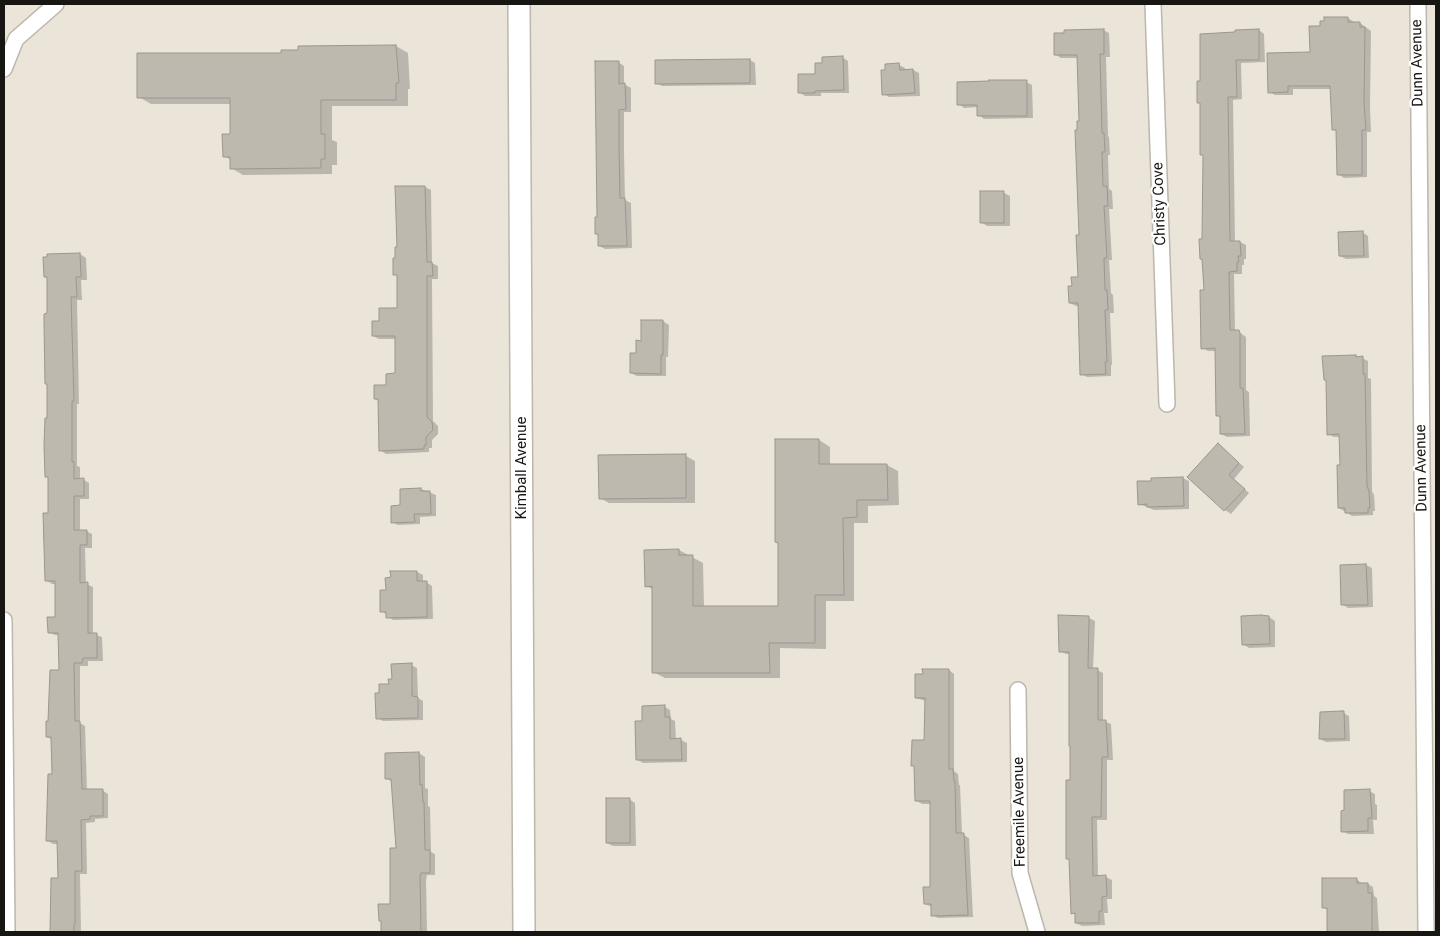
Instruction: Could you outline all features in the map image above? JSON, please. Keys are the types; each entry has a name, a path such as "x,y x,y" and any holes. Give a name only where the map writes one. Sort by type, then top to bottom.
{"main road":[{"name":"Kimball Avenue","path":"519,4 524,932"}],"street":[{"path":"4,69 16,38 56,4"},
{"name":"Christy Cove","path":"1153,4 1167,404"},
{"name":"Dunn Avenue","path":"1418,4 1426,932"},
{"path":"4,620 7,932"},
{"name":"Freemile Avenue","path":"1018,690 1020,873 1037,932"}],"building":[{"path":"1324,17 1348,17 1348,22 1360,22 1360,27 1365,27 1364,103 1366,130 1362,130 1362,175 1337,175 1336,130 1332,130 1330,86 1288,86 1288,92 1268,93 1267,53 1310,52 1309,26 1320,26 1320,21 1324,21"},
{"path":"1104,29 1104,54 1100,54 1102,133 1104,133 1105,152 1102,152 1103,186 1107,186 1108,206 1104,206 1107,258 1104,258 1105,290 1107,290 1108,310 1105,310 1107,362 1105,362 1106,374 1080,375 1078,303 1069,303 1068,286 1072,286 1071,277 1078,277 1076,235 1079,235 1075,130 1077,130 1077,121 1079,121 1077,55 1054,55 1054,33 1064,33 1064,30"},
{"path":"1259,29 1259,60 1236,60 1237,97 1228,97 1230,241 1240,241 1241,256 1238,256 1237,271 1229,272 1230,330 1239,330 1240,333 1240,388 1243,388 1245,434 1220,434 1220,416 1216,416 1215,348 1201,349 1200,290 1204,290 1199,239 1202,239 1203,155 1200,155 1200,103 1197,103 1197,81 1200,81 1200,34"},
{"path":"396,45 399,83 396,83 396,100 321,100 321,134 325,134 325,159 321,159 321,168 230,169 230,157 223,157 222,134 230,134 230,98 137,98 137,53 281,53 281,50 298,50 298,46"},
{"path":"843,56 844,90 798,93 798,74 815,74 815,63 822,63 822,57"},
{"path":"750,59 750,83 655,84 655,60"},
{"path":"595,61 619,61 619,84 625,83 626,109 619,110 619,147 620,198 625,198 627,246 598,246 598,234 595,234 595,217 597,217"},
{"path":"899,63 900,70 913,69 915,93 882,95 881,70 885,70 885,64"},
{"path":"1027,80 1027,116 977,116 977,105 957,105 957,82"},
{"path":"395,186 425,186 427,262 432,262 433,276 427,276 427,417 432,422 433,430 426,437 424,449 379,451 378,399 374,399 374,385 386,385 386,374 395,373 395,336 372,336 372,321 379,321 379,308 397,308 397,275 393,275 393,258 395,258 395,247 397,247"},
{"path":"980,191 1004,191 1004,223 980,223"},
{"path":"1363,231 1364,256 1339,256 1338,232"},
{"path":"80,253 81,277 76,277 77,297 71,297 74,401 72,401 72,462 74,462 74,479 84,478 84,496 74,496 74,530 87,530 87,545 80,545 80,583 88,582 88,633 97,633 97,658 83,658 82,663 74,663 75,721 80,721 82,789 103,789 103,816 90,816 90,819 81,820 82,871 75,871 74,932 50,932 51,878 58,878 57,841 46,841 48,774 52,774 51,737 46,737 46,721 48,721 50,670 59,670 58,633 48,633 47,617 55,617 55,581 45,581 43,513 48,513 48,477 45,477 44,445 45,418 47,418 47,384 45,384 44,314 47,313 47,277 44,277 43,257 47,257 47,254"},
{"path":"641,320 663,320 661,374 630,373 630,353 636,353 636,340 641,341"},
{"path":"1356,355 1356,357 1363,356 1363,374 1365,374 1367,486 1370,508 1368,508 1368,513 1345,513 1345,508 1338,508 1337,465 1340,465 1339,434 1327,435 1326,380 1324,380 1322,356"},
{"path":"775,439 819,439 819,464 887,464 888,500 857,500 857,517 843,518 844,595 815,595 815,643 769,643 770,673 652,673 652,586 645,587 644,550 679,549 679,555 693,555 693,606 778,606 778,543 775,542"},
{"path":"1218,443 1239,463 1229,475 1245,489 1224,511 1187,477"},
{"path":"686,454 686,498 599,499 598,455"},
{"path":"1183,477 1184,506 1147,507 1147,504 1138,505 1137,481 1151,481 1151,478"},
{"path":"421,488 421,491 430,491 431,514 414,514 415,522 391,523 391,506 400,505 400,489"},
{"path":"1366,564 1368,605 1341,605 1340,565"},
{"path":"390,571 417,571 417,581 427,581 427,617 386,618 386,612 380,612 380,590 386,590 385,578 391,577"},
{"path":"1058,615 1089,616 1088,668 1098,668 1098,720 1106,720 1108,757 1102,757 1101,817 1092,817 1093,876 1106,875 1107,896 1102,897 1102,911 1099,911 1099,923 1075,923 1075,913 1071,914 1069,859 1066,859 1066,780 1070,780 1069,652 1059,652"},
{"path":"1241,616 1269,616 1270,644 1242,645"},
{"path":"412,663 412,696 418,697 418,718 376,719 375,693 379,693 379,684 389,684 388,679 392,679 391,664"},
{"path":"922,669 949,669 949,769 953,769 955,781 956,833 964,833 968,915 931,916 931,904 924,904 923,887 930,887 930,801 915,801 914,766 911,766 912,740 924,740 925,698 915,698 915,674 923,674"},
{"path":"665,705 665,717 670,717 670,739 681,738 682,760 636,760 635,721 642,721 642,706"},
{"path":"1344,711 1345,739 1319,739 1320,712"},
{"path":"419,752 420,785 422,784 424,802 425,850 430,850 430,873 421,873 420,876 421,932 381,932 378,904 390,904 390,848 396,848 391,779 385,779 385,753"},
{"path":"1370,789 1372,818 1368,818 1368,831 1341,832 1344,790"},
{"path":"606,798 630,798 630,843 606,843"},
{"path":"1322,878 1357,878 1357,883 1368,883 1368,893 1372,893 1372,932 1327,932 1327,908 1322,908"}]}
